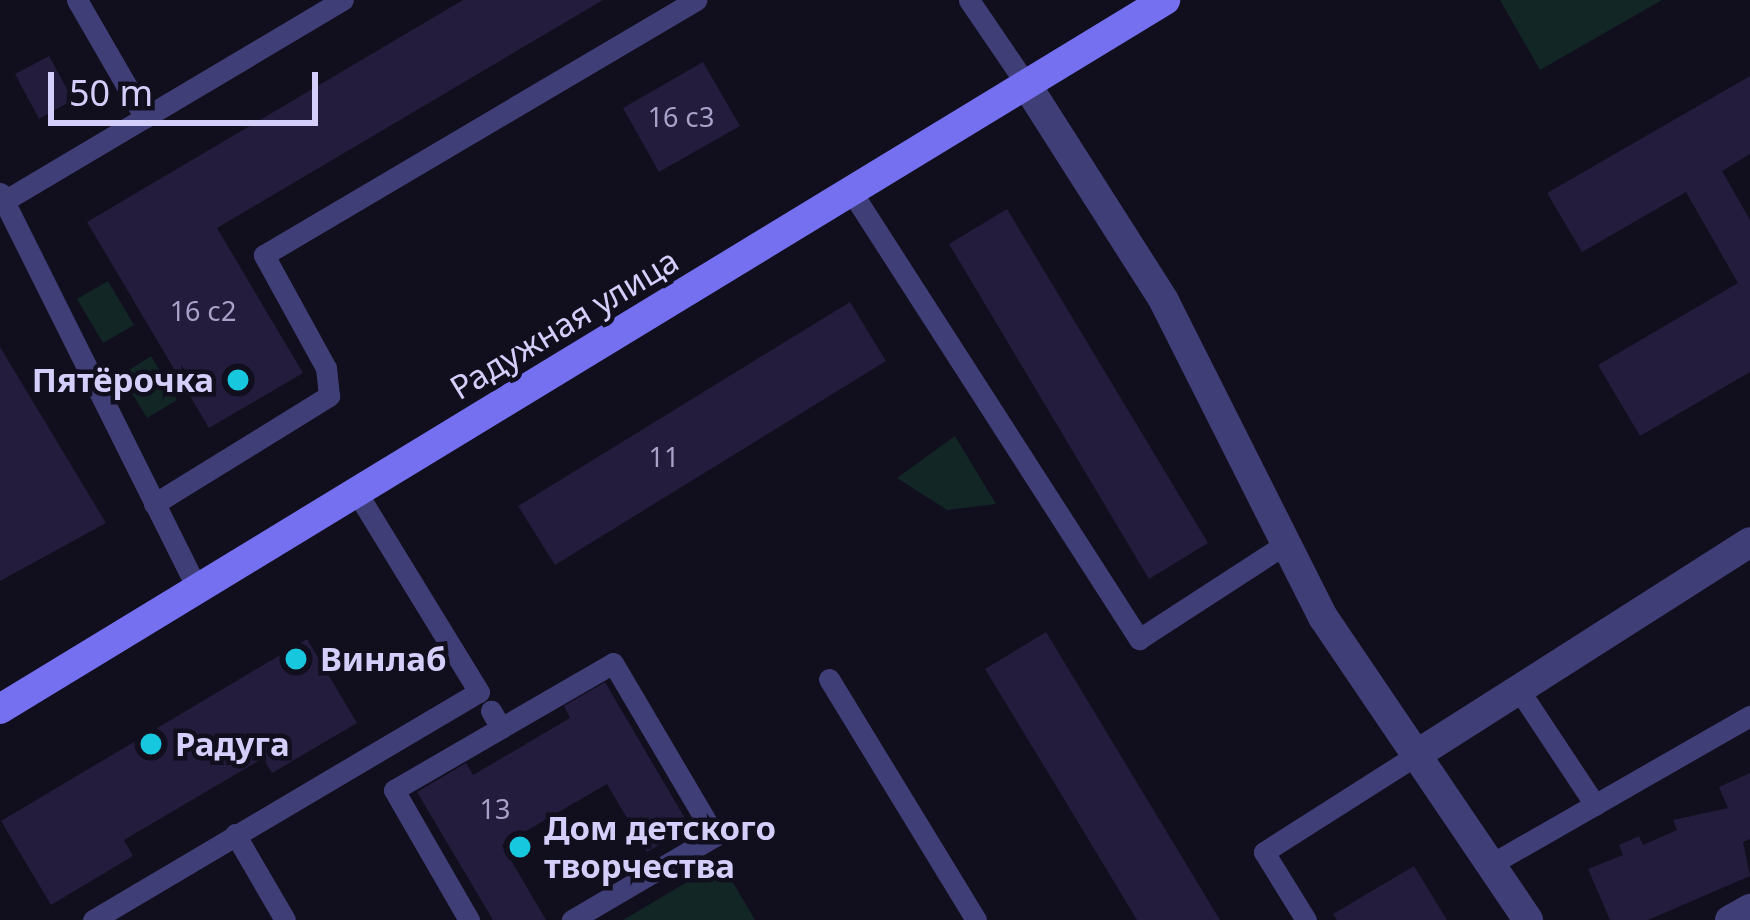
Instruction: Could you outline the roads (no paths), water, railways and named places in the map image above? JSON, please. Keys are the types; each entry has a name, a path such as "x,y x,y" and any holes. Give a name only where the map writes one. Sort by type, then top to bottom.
{"street":[{"name":"Радужная улица","path":"0,709 1165,0"},
{"path":"1026,84 1164,301 1284,545 1416,755 1528,920"},
{"path":"1416,755 1750,542"},
{"path":"1730,920 1750,909"}],"lane":[{"path":"77,0 145,118"},
{"path":"198,590 8,227 2,197 343,0"},
{"path":"154,504 329,396 326,368 264,255 697,0"},
{"path":"969,0 1026,84"},
{"path":"850,191 1139,639 1284,545"},
{"path":"93,920 479,692 357,493"},
{"path":"469,920 394,790 496,720 613,663 715,836 572,920"},
{"path":"830,679 976,920"},
{"path":"1519,690 1595,805"},
{"path":"1493,863 1750,716"},
{"path":"1306,920 1264,852 1416,755"},
{"path":"235,834 285,920"}],"place":[{"name":"Пятёрочка","path":"238,380"},
{"name":"Винлаб","path":"296,659"},
{"name":"Радуга","path":"151,744"},
{"name":"Дом детского творчества","path":"520,847"}]}
